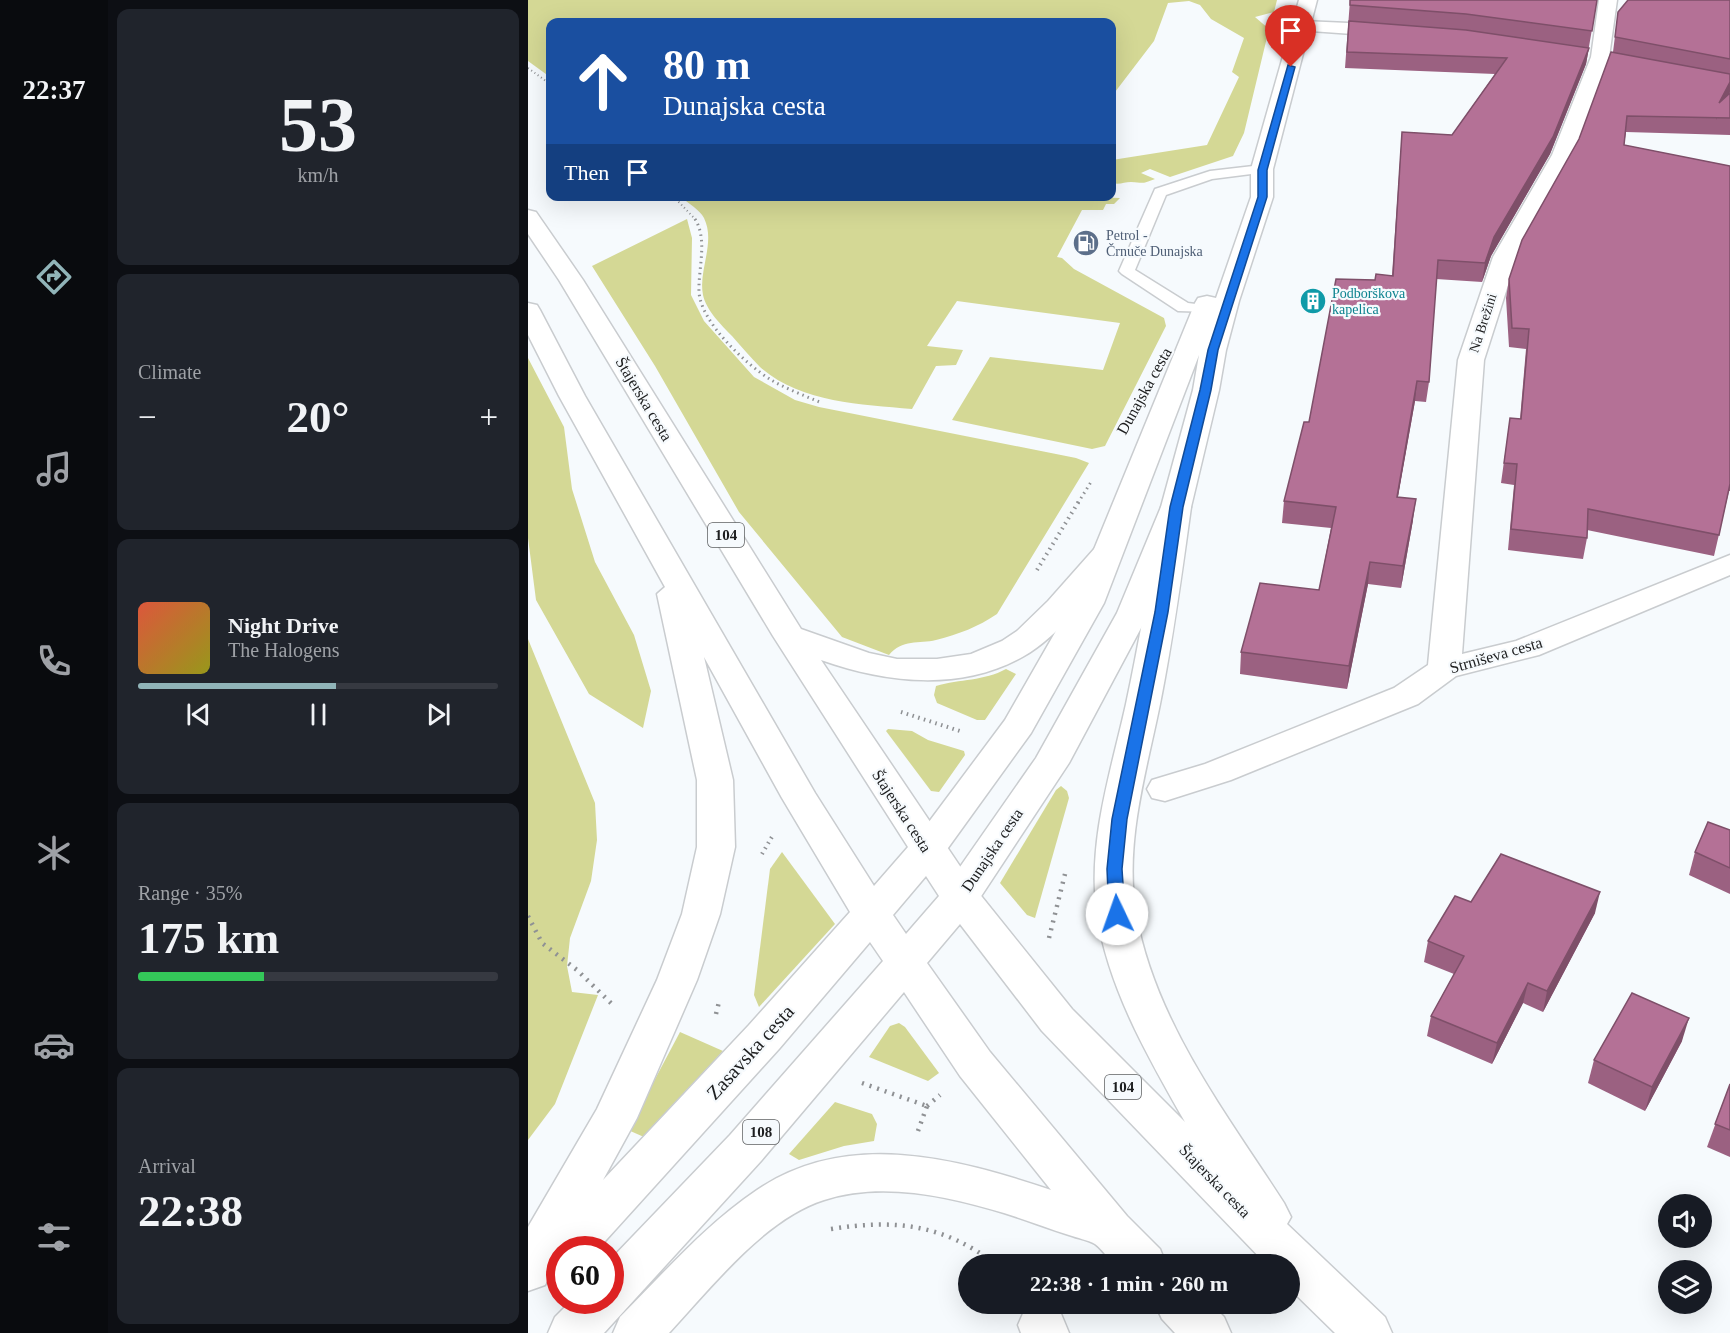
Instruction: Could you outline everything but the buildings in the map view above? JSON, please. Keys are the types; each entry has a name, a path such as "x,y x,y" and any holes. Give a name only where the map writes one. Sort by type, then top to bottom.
{"main road":[{"name":"Dunajska cesta","path":"960,897 1052,763 1133,613 1176,507 1206,390 1213,350 1262,197 1262,170 1303,26 1308,0"},
{"name":"Na Brežini","path":"1444,669 1471,360 1505,257 1563,155 1600,57 1608,0"},
{"path":"1303,26 1407,32"},
{"name":"Dunajska cesta","path":"927,850 1024,716 1088,603 1205,309 1244,195 1262,170"},
{"name":"Štajerska cesta","path":"528,218 577,290 789,636 927,850 960,897 1057,1020 1285,1254"},
{"path":"528,310 572,396 800,798 872,915 975,1064 1111,1230 1134,1254"},
{"path":"1176,507 1162,612 1120,819 1114,869 1117,914 1128,959 1155,1033 1290,1254"},
{"path":"789,636 881,667 925,671 972,665 995,657 1027,639 1106,554"},
{"path":"528,1270 615,1118 677,980 701,914 716,847 716,780 665,560"},
{"name":"Strniševa cesta","path":"1165,789 1218,772 1406,696 1444,669 1527,648 1730,564"},
{"name":"Zasavska cesta","path":"580,1236 764,1037 927,850"},
{"name":"108","path":"624,1279 672,1231 752,1142 960,897"},
{"path":"637,1333 749,1221 777,1200 819,1181 846,1175 870,1171 910,1172 1003,1194 1111,1230"},
{"name":"Štajerska cesta","path":"1300,1269 1368,1333"},
{"path":"528,1292 546,1273"},
{"path":"572,1333 590,1314"},
{"path":"1189,1314 1207,1333"}],"lane":[{"path":"1205,309 1184,308 1127,271 1160,192 1196,178 1232,169 1262,170"}],"path":[{"path":"528,68 546,81"},
{"path":"678,201 695,216 701,238 699,281 701,306 713,326 760,374 774,384 822,403"},
{"path":"1033,576 1094,477"},
{"path":"925,671 920,685 901,712 966,733"},
{"path":"528,916 532,931 544,947 575,968 614,1006"},
{"path":"823,1231 861,1224 902,1222 964,1241 982,1254"}],"green space":[{"path":"528,0 1277,0 1274,12 1255,17 1269,29 1244,133 1233,156 1170,177 1150,169 1141,173 1155,179 1143,183 1116,184 1116,159 1207,145 1239,77 1232,72 1244,38 1211,19 1200,5 1189,1 1168,3 1154,41 1116,91 1116,18 546,18 546,74 528,61"},
{"path":"1116,198 1120,198 1114,204 1106,204 1103,210 1082,210 1057,257 1062,258 1074,269 1164,318 1166,326 1105,446 1092,449 952,420 990,357 1103,370 1120,323 957,301 927,346 963,350 956,365 936,366 912,409 832,400 812,395 776,379 760,367 711,312 705,301 702,286 708,237 707,227 700,212 686,201 1116,201"},
{"path":"687,219 692,238 691,295 704,321 754,377 795,400 819,407 1076,458 1089,463 997,614 960,633 936,640 899,646 889,655 842,637 739,512 655,366 592,266"},
{"path":"528,358 564,427 572,489 595,562 634,635 651,691 643,728 589,694 536,600 528,538"},
{"path":"528,639 595,803 597,840 591,881 570,938 567,966 572,992 598,995 555,1104 528,1140"},
{"path":"1006,669 1016,674 985,720 977,720 937,703 934,695 936,686 981,678"},
{"path":"888,729 912,731 928,740 964,751 965,755 939,792 931,791 886,731"},
{"path":"1061,786 1067,791 1069,798 1035,918 1027,915 1000,883 1056,790"},
{"path":"782,852 835,924 759,1007 754,995 770,869"},
{"path":"899,1023 905,1027 939,1073 928,1081 869,1057 890,1026"},
{"path":"680,1032 723,1051 644,1137 628,1130"},
{"path":"835,1102 872,1114 877,1124 874,1141 844,1146 799,1160 789,1154"}],"place":[{"name":"Petrol - Črnuče Dunajska","path":"1086,243"},
{"name":"Podborškova kapelica","path":"1313,301"}],"route":[{"path":"1117,914 1114,869 1120,819 1162,612 1176,507 1206,390 1213,350 1262,197 1262,170 1291,67"}]}
